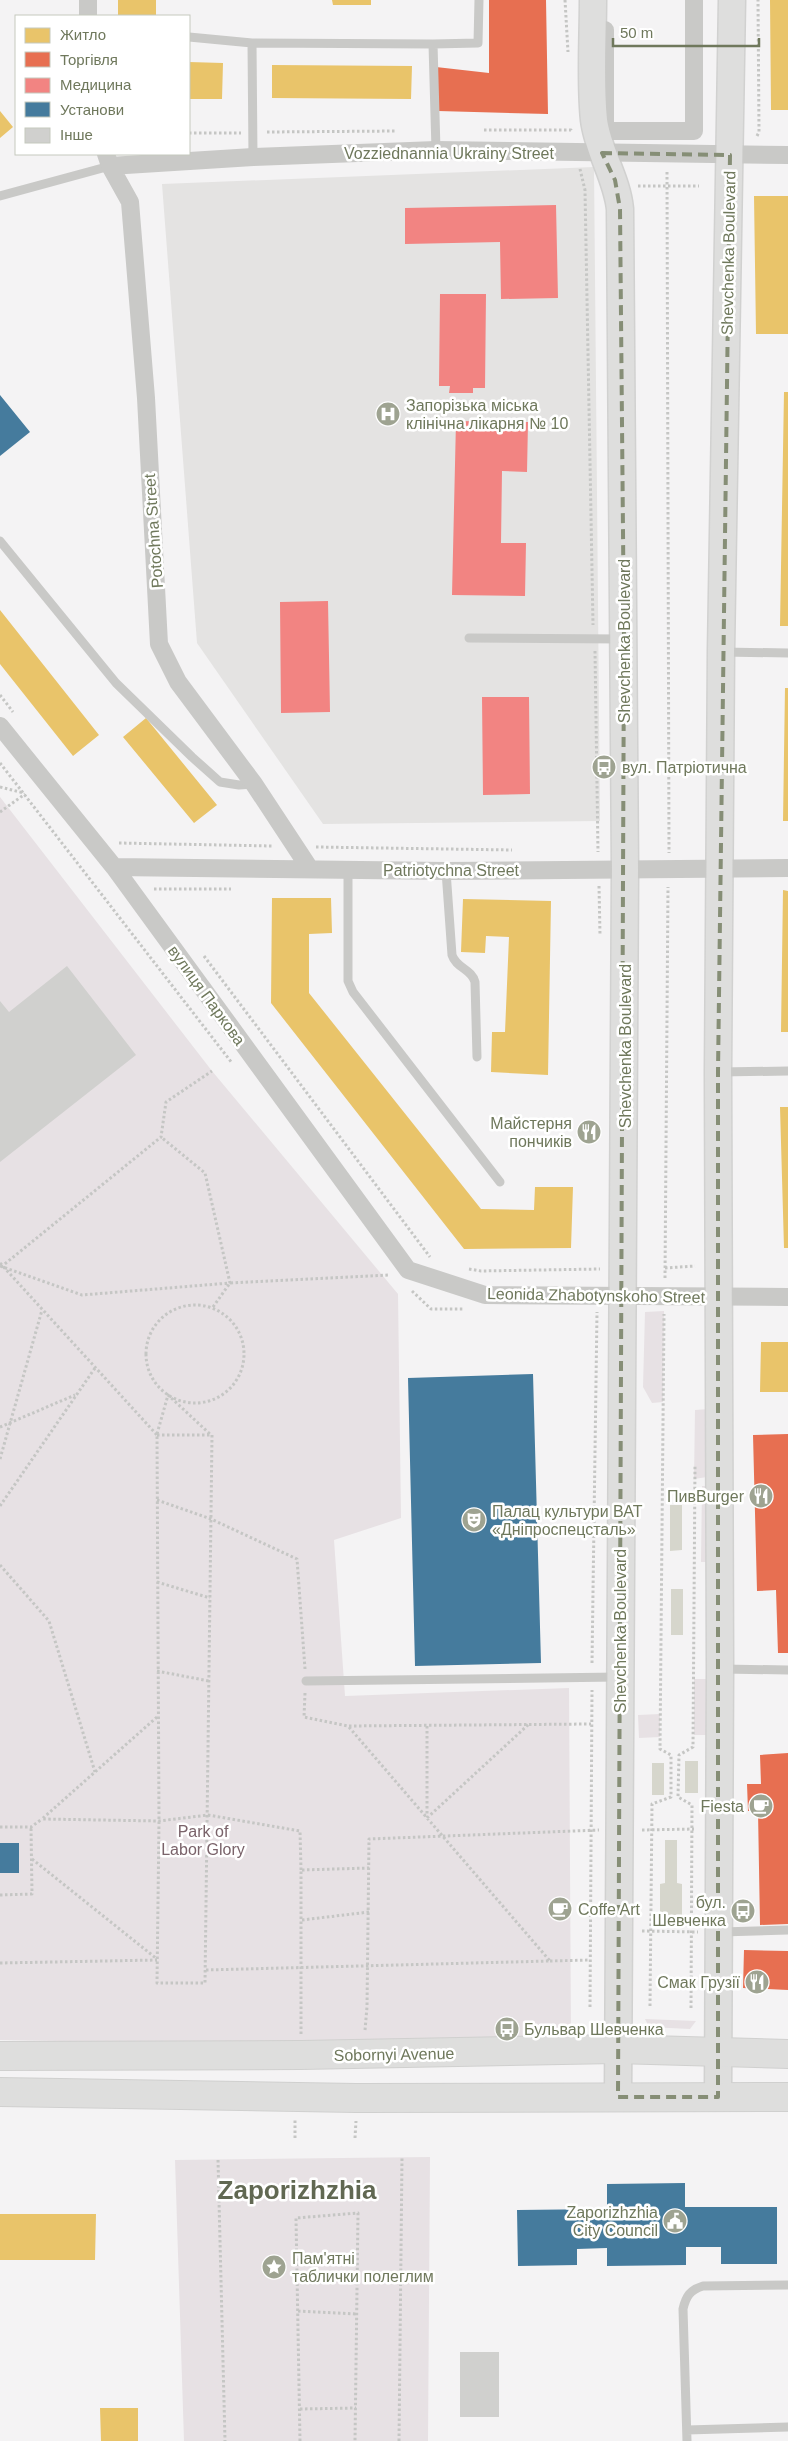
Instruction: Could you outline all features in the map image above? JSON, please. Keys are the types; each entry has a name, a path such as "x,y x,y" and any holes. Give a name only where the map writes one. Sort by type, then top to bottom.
{"main road":[{"name":"Sobornyi Avenue","path":"0,2056 301,2055 616,2049 788,2054"},
{"path":"0,2092 356,2098 788,2097"}],"street":[{"path":"88,0 88,15"},
{"name":"Shevchenka Boulevard","path":"593,0 594,121 602,153 614,180 620,209 625,870 616,2049 618,2097"},
{"path":"605,0 606,131 694,131 694,0"},
{"name":"Shevchenka Boulevard","path":"718,2097 720,1669 707,1297 718,1072 721,652 732,0"},
{"name":"Vozziednannia Ukrainy Street","path":"108,160 436,150 788,155"},
{"name":"Potochna Street","path":"108,160 130,202 146,398 159,644 178,682 254,784 310,869"},
{"name":"вулиця Паркова","path":"0,726 114,867 401,1273"},
{"name":"Patriotychna Street","path":"114,867 446,871 788,868"},
{"name":"Leonida Zhabotynskoho Street","path":"401,1273 485,1295 788,1297"}],"lane":[{"path":"190,37 252,42 478,43 479,0"},
{"path":"252,42 254,156"},
{"path":"433,44 436,150"},
{"path":"0,196 108,160"},
{"path":"0,541 116,684 192,757 220,782 239,785 254,784"},
{"path":"469,638 624,639"},
{"path":"721,652 788,654"},
{"path":"348,870 347,969 351,987 500,1182"},
{"path":"446,871 452,955 456,963 472,974 475,982 477,1057"},
{"path":"718,1072 788,1071"},
{"path":"720,1669 788,1670"},
{"path":"306,1681 620,1677"},
{"path":"719,1932 788,1930"},
{"path":"687,2441 684,2309 689,2294 695,2288 704,2286 788,2285"},
{"path":"687,2430 788,2427"}],"path":[{"path":"758,0 759,132"},
{"path":"474,130 571,130 585,190 598,852 588,851"},
{"path":"190,133 397,131"},
{"path":"650,2006 652,1804 671,1797 671,1755 660,1749 669,870 666,166"},
{"path":"632,186 700,186"},
{"path":"0,762 237,1070"},
{"path":"0,787 25,794"},
{"path":"0,812 25,794"},
{"path":"119,844 520,850"},
{"path":"154,889 160,897"},
{"path":"202,953 432,1260"},
{"path":"0,1266 161,1137 166,1102 212,1071"},
{"path":"161,1137 205,1173 230,1283 213,1307"},
{"path":"695,1256 695,1266 707,1297"},
{"path":"0,1266 82,1295 230,1283 401,1273"},
{"path":"0,1266 157,1435 212,1436"},
{"path":"665,1268 695,1266"},
{"path":"389,1267 401,1273 431,1309 470,1309"},
{"path":"465,1268 481,1271 605,1269"},
{"path":"168,1395 157,1435 159,1821 157,1983 205,1983 212,1436 168,1395 153,1381 146,1361 147,1341 156,1322 172,1309 193,1304 213,1307 230,1319 242,1336 245,1356 239,1376 226,1392 208,1402 187,1403 168,1395"},
{"path":"590,2007 591,1724 597,1309"},
{"path":"0,1459 42,1310"},
{"path":"0,1506 96,1368"},
{"path":"0,1427 77,1395"},
{"path":"691,2008 692,1805 678,1797 679,1755 694,1747 694,1460"},
{"path":"157,1500 211,1519 297,1559 306,1681 304,1717 348,1726 591,1724"},
{"path":"0,1565 49,1621 95,1772"},
{"path":"157,1582 210,1598"},
{"path":"157,1671 209,1681"},
{"path":"0,1827 31,1827 158,1716"},
{"path":"427,1818 529,1724"},
{"path":"348,1726 550,1961"},
{"path":"426,1726 427,1818"},
{"path":"42,1819 159,1821 208,1815 300,1831 302,1920 301,2055"},
{"path":"0,1895 32,1894 31,1827"},
{"path":"362,2054 368,2006 369,1839 591,1830 719,1829"},
{"path":"32,1859 157,1960"},
{"path":"301,1870 369,1868"},
{"path":"302,1920 369,1912"},
{"path":"590,1930 719,1932"},
{"path":"0,1962 157,1960"},
{"path":"206,1970 590,1960"},
{"path":"294,2138 296,2097"},
{"path":"355,2138 356,2098"},
{"path":"399,2441 402,2157"},
{"path":"218,2160 225,2441"},
{"path":"300,2441 296,2218 358,2213 355,2441"},
{"path":"298,2311 357,2314"},
{"path":"300,2409 356,2408"}],"highlighted area":[{"path":"602,153 730,155 718,1072 718,2097 618,2097 624,639 620,209 615,180"}],"shaded area":[{"name":"Запорізька міська клінічна лікарня № 10","path":"594,167 600,821 323,824 197,643 162,184"},
{"path":"670,1505 682,1505 682,1550 670,1551"},
{"path":"671,1589 683,1589 683,1635 671,1635"},
{"path":"685,1761 698,1761 698,1793 685,1793"},
{"path":"652,1763 664,1763 664,1795 652,1795"},
{"path":"665,1840 677,1840 677,1883 682,1884 682,1915 660,1915 660,1884 665,1883"}],"green space":[{"name":"Park of Labor Glory","path":"0,797 212,1071 398,1294 401,1518 334,1540 345,1696 569,1688 571,2040 301,2045 0,2040"},
{"path":"664,1311 663,1402 652,1403 643,1387 645,1312"},
{"path":"709,1409 707,1477 694,1479 695,1410"},
{"path":"702,1486 709,1486 708,1562 701,1562"},
{"path":"694,1679 708,1679 709,1735 694,1735"},
{"path":"660,1714 660,1737 639,1738 638,1715"},
{"path":"645,2019 696,2021 690,2029 649,2027"},
{"path":"430,2157 428,2441 184,2441 175,2160"}],"building: Житло":[{"path":"118,0 156,0 156,15 118,15"},
{"path":"332,0 371,0 371,5 333,5"},
{"path":"770,0 788,0 788,110 771,110"},
{"path":"190,62 223,63 222,99 190,99"},
{"path":"272,65 412,66 411,99 272,98"},
{"path":"0,111 13,127 0,138"},
{"path":"754,196 788,196 788,334 756,334"},
{"path":"784,392 788,392 788,626 780,626"},
{"path":"0,610 99,735 73,756 0,664"},
{"path":"785,688 788,688 788,821 783,821"},
{"path":"146,718 217,805 194,823 123,737"},
{"path":"783,890 788,891 788,1032 781,1032"},
{"path":"272,898 331,898 332,933 309,934 309,993 481,1209 534,1210 535,1187 573,1187 571,1248 464,1249 271,1003"},
{"path":"463,899 551,901 548,1075 491,1072 492,1032 505,1032 509,937 486,936 485,953 461,952"},
{"path":"780,1107 788,1107 788,1248 784,1248"},
{"path":"761,1342 788,1342 788,1392 760,1392"},
{"path":"0,2214 96,2214 95,2260 0,2260"},
{"path":"100,2408 138,2408 138,2441 101,2441"}],"building: Торгівля":[{"path":"489,0 546,0 548,114 438,111 436,67 489,73"},
{"name":"Майстерня пончиків","path":"585,1125 594,1125 593,1140 584,1139"},
{"path":"788,1434 788,1653 778,1653 776,1590 757,1591 753,1435"},
{"path":"788,1753 788,1924 760,1925 758,1811 748,1811 747,1784 761,1784 760,1755"},
{"path":"744,1950 788,1951 788,1990 743,1988"}],"building: Медицина":[{"path":"556,205 558,298 501,299 500,242 405,244 405,208"},
{"path":"440,294 486,294 485,388 473,388 473,393 449,393 450,386 439,386"},
{"path":"456,421 528,422 527,472 502,471 501,543 526,543 525,596 452,595"},
{"path":"328,601 330,712 281,713 280,602"},
{"path":"482,697 529,697 530,794 483,795"}],"building: Установи":[{"path":"0,395 30,432 0,456"},
{"name":"Палац культури ВАТ «Дніпроспецсталь»","path":"533,1374 541,1663 415,1666 408,1378"},
{"path":"0,1843 19,1843 19,1873 0,1873"},
{"path":"685,2183 685,2207 777,2207 777,2264 721,2264 721,2247 686,2247 686,2265 607,2266 607,2248 577,2249 577,2265 518,2266 517,2210 607,2209 607,2184"}],"building: Інше":[{"path":"67,966 136,1055 0,1162 0,1001 9,1012"},
{"path":"460,2352 499,2352 499,2417 460,2417"}],"place":[{"name":"Запорізька міська клінічна лікарня № 10","path":"388,414"},
{"name":"вул. Патріотична","path":"604,767"},
{"name":"Майстерня пончиків","path":"589,1132"},
{"name":"ПивBurger","path":"761,1496"},
{"name":"Палац культури ВАТ «Дніпроспецсталь»","path":"474,1520"},
{"name":"Fiesta","path":"761,1806"},
{"name":"Coffe Art","path":"560,1909"},
{"name":"бул. Шевченка","path":"743,1911"},
{"name":"Смак Грузії","path":"757,1982"},
{"name":"Бульвар Шевченка","path":"507,2029"},
{"name":"Zaporizhzhia City Council","path":"675,2221"},
{"name":"Пам'ятні таблички полеглим","path":"274,2267"}],"district":[{"name":"Zaporizhzhia","path":"297,2190"}]}
